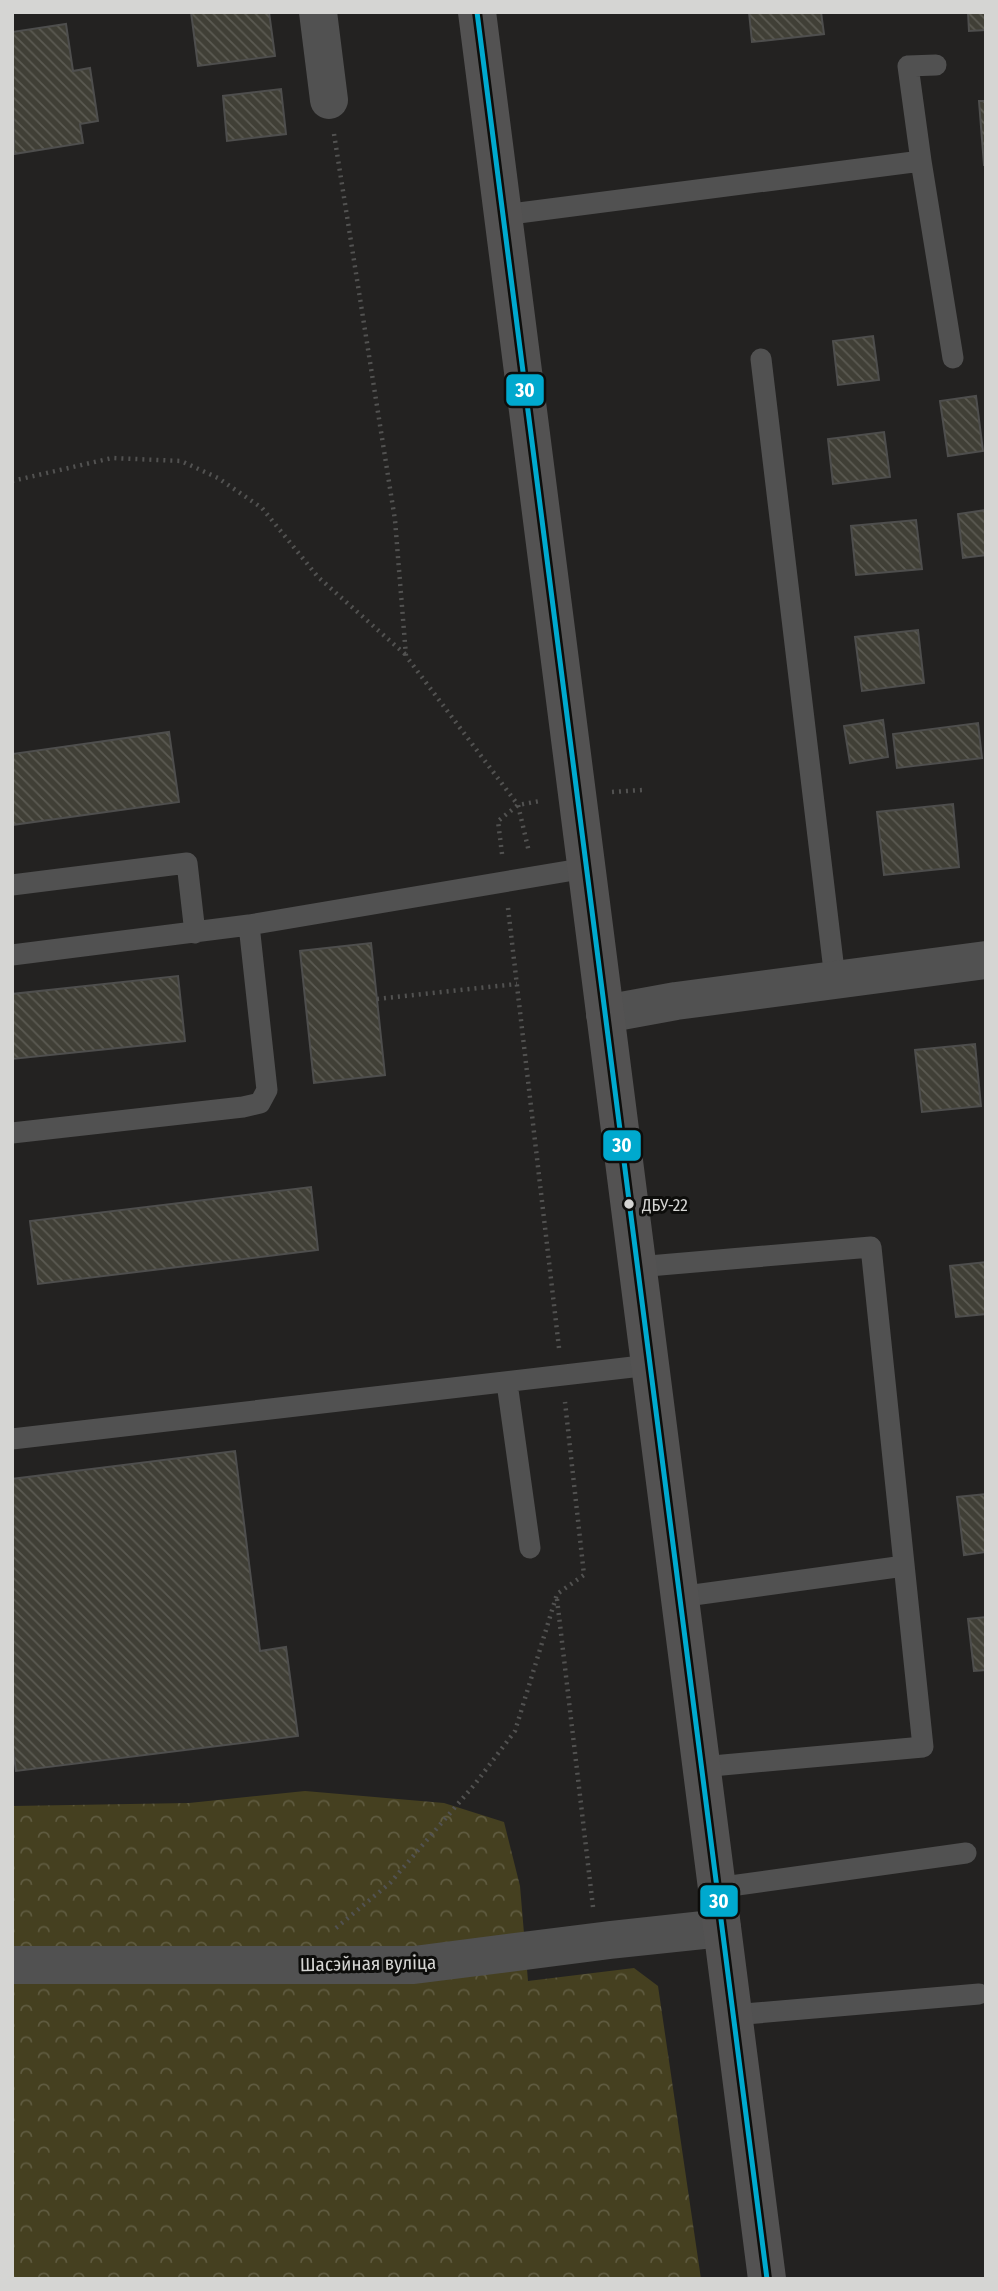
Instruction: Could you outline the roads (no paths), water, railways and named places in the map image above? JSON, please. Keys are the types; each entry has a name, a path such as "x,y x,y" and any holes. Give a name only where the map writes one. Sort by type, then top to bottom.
{"main road":[{"path":"477,12 767,2279"}],"street":[{"path":"318,12 329,100"},
{"path":"605,1014 676,1001 986,960"},
{"name":"Шасэйная вуліца","path":"12,1965 414,1965 722,1928"}],"lane":[{"path":"936,65 908,66 953,358"},
{"path":"503,215 921,160"},
{"path":"761,359 835,979"},
{"path":"12,885 187,863 195,933"},
{"path":"12,956 249,925 586,868"},
{"path":"12,1133 260,1103 267,1090 249,925"},
{"path":"637,1267 871,1247 923,1747 701,1767"},
{"path":"12,1439 650,1366"},
{"path":"507,1383 530,1548"},
{"path":"680,1597 904,1566"},
{"path":"716,1888 966,1853"},
{"path":"733,2015 979,1994"}],"place":[{"name":"ДБУ-22","path":"629,1204"}]}
